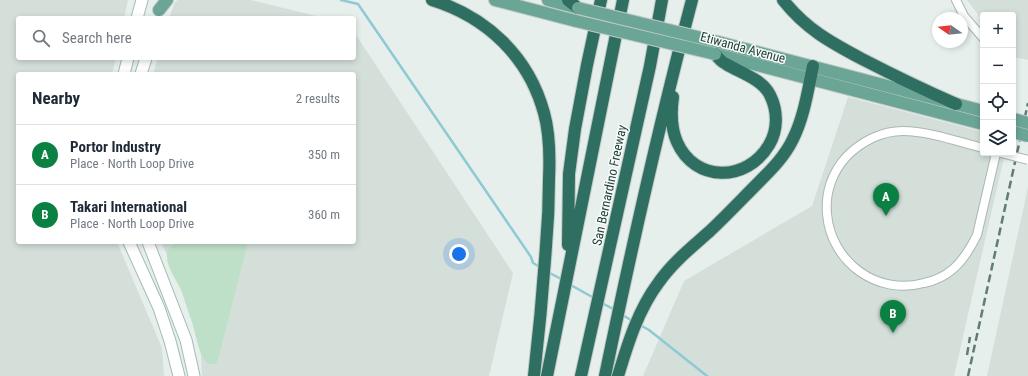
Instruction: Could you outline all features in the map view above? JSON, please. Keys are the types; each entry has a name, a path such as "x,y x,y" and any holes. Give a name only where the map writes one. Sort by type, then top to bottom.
{"highway":[{"path":"432,0 466,14 493,31 506,43 529,74 545,114 548,137 549,209 544,280 534,376"},
{"path":"568,0 578,8"},
{"path":"567,276 569,174 583,87 601,0"},
{"name":"San Bernardino Freeway","path":"547,376 623,0"},
{"name":"San Bernardino Freeway","path":"581,376 648,74 662,0"},
{"path":"605,376 641,205 692,0"},
{"path":"782,0 803,22 831,43 891,74 956,104"},
{"path":"679,49 680,59 672,99 673,129 677,142 682,151 696,165 714,172 732,172 746,168 762,155 774,136 776,129 776,115 770,94 764,87 758,82 724,64 715,54"},
{"path":"618,376 638,316 658,283 684,253 737,205 783,155 793,139 799,124 813,66"}],"main road":[{"path":"138,16 142,0"},
{"name":"Etiwanda Avenue","path":"495,0 715,54 978,123"},
{"name":"Etiwanda Avenue","path":"548,0 813,66 979,110"},
{"path":"124,72 128,60"},
{"path":"130,72 134,60"},
{"path":"142,72 145,60"},
{"path":"1016,120 1028,123"},
{"path":"1016,133 1028,136"},
{"path":"130,244 159,308 170,341 178,376"},
{"path":"149,244 186,340 194,376"}],"street":[{"path":"956,0 964,16 980,35"},
{"path":"980,147 926,134 903,131 891,132 878,136 864,142 852,151 843,160 832,180 826,206 830,234 837,248 847,261 859,272 887,285 915,286 942,277 953,269 972,246 977,235 995,156"},
{"path":"1013,156 1028,160"}],"shaded area":[{"path":"0,0 128,0 124,16 16,16 16,60 116,60 112,72 16,72 16,244 118,244 162,348 164,376 0,376"},
{"path":"178,0 251,0 316,16 170,16 175,2"},
{"path":"967,0 1028,0 1028,60 1016,58 1016,12 980,12 980,17"},
{"path":"356,35 513,273 489,376 202,376 201,354 193,325 181,289 168,263 167,255 162,244 356,244 356,72 154,72 157,60 356,60"},
{"path":"848,97 980,131 980,156 1004,156 954,376 643,376 684,281 812,206"},
{"path":"1028,187 1028,376 987,376"}],"green space":[{"path":"175,244 247,244 218,360 215,364 208,364 201,354 182,294 168,265 167,254 170,248"}],"waterway":[{"path":"341,0 358,4 531,257 533,263 540,267"},
{"path":"548,272 563,280"},
{"path":"569,284 594,298"},
{"path":"602,303 615,310"},
{"path":"621,314 634,322"},
{"path":"640,325 649,330 707,376"}],"railway":[{"path":"968,376 1028,103"},
{"path":"967,355 970,337"}],"place":[{"name":"Portor Industry","path":"886,216"},
{"name":"Takari International","path":"893,333"}]}
